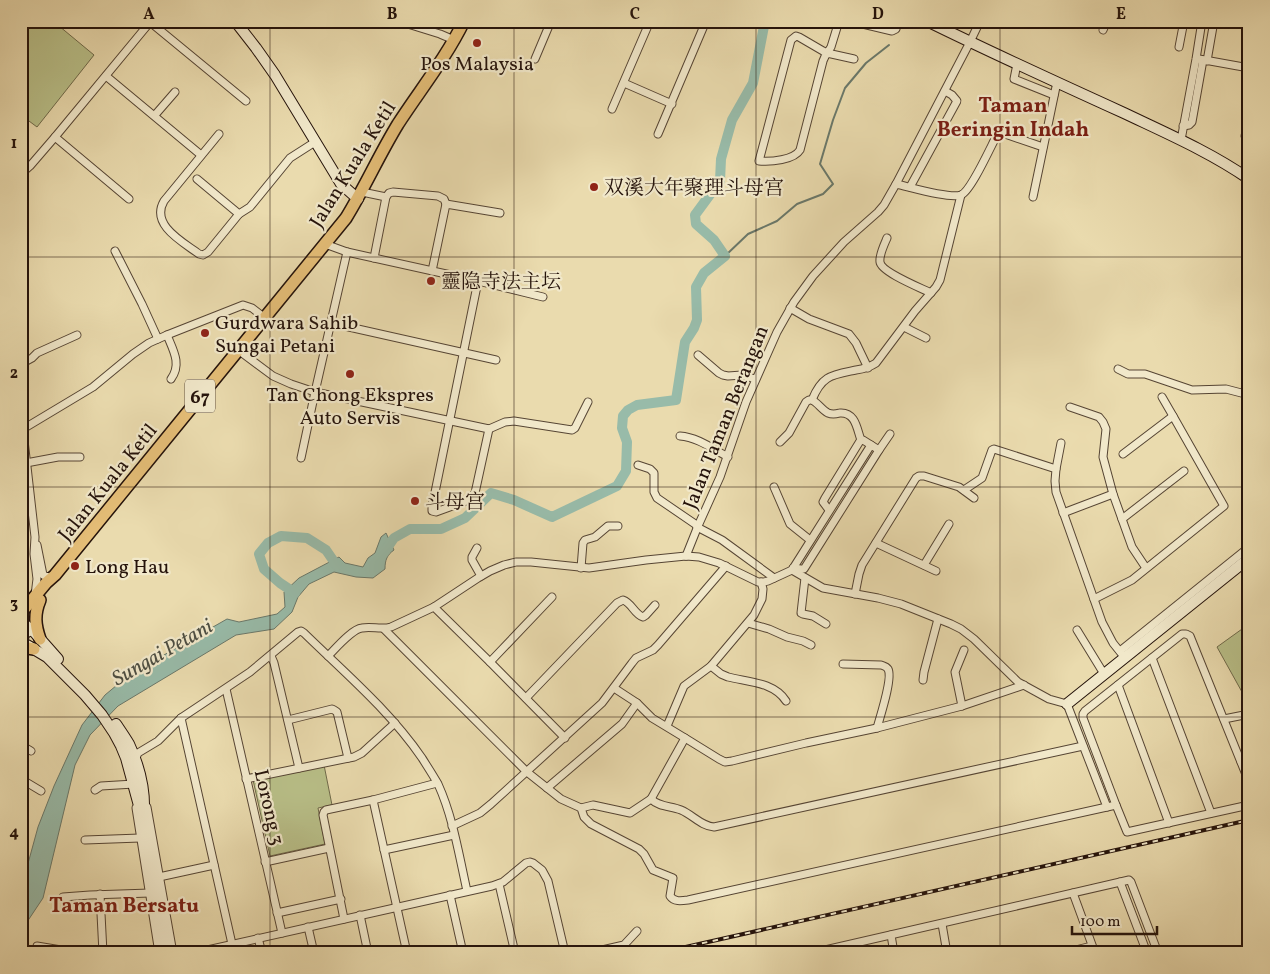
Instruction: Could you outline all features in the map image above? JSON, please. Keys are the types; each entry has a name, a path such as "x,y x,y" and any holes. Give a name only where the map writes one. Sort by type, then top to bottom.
{"main road":[{"name":"Jalan Kuala Ketil","path":"21,620 55,575 346,218 387,143 454,40 464,21"},
{"path":"36,634 37,598"},
{"path":"22,644 34,649"}],"street":[{"path":"21,174 55,138 151,21 246,101"},
{"path":"235,21 275,75 341,184 360,195 386,197"},
{"path":"398,21 454,40"},
{"path":"535,59 551,21"},
{"path":"612,109 650,21"},
{"path":"658,134 706,21"},
{"path":"839,21 834,42 832,47 827,53 823,61 800,150 793,157 759,161 791,40 799,37 827,53 854,59"},
{"path":"850,21 892,31 896,29 898,21"},
{"path":"927,21 1181,140 1249,180"},
{"name":"Jalan Taman Berangan","path":"686,556 728,457 755,379 773,339 790,308 824,263 884,204 980,21"},
{"path":"1104,30 1107,21"},
{"path":"1172,21 1184,22 1179,47"},
{"path":"1202,21 1202,60"},
{"path":"1181,140 1183,126 1214,21"},
{"path":"1202,60 1249,68"},
{"path":"1017,64 1014,78 1054,95"},
{"path":"106,76 201,155"},
{"path":"1033,197 1057,82"},
{"path":"624,83 672,104"},
{"path":"910,187 957,101 944,91"},
{"path":"155,115 175,92"},
{"path":"1245,136 1249,119"},
{"path":"219,134 161,205 160,215 164,225 199,254 203,255 208,252 239,214 250,207 290,158 315,142"},
{"path":"780,442 789,433 806,402 812,400 822,382 830,377 868,368 876,363 931,293 940,280 961,195 969,188 997,136 1005,134 1043,148"},
{"path":"55,138 129,199"},
{"path":"197,180 239,214"},
{"path":"896,184 948,196 961,195"},
{"path":"374,258 386,197 389,193 438,196 444,199 446,204 432,271"},
{"path":"446,204 500,213"},
{"path":"887,238 880,258 882,267 898,278 931,293"},
{"path":"325,244 347,252 543,297"},
{"path":"115,251 158,339"},
{"path":"301,458 347,252"},
{"path":"478,281 432,511 436,512 473,498 489,429"},
{"path":"23,425 92,387 133,354 167,335 243,305 252,308 265,318"},
{"path":"790,308 809,319 848,334 856,344 868,368"},
{"path":"330,323 496,360"},
{"path":"904,327 926,338"},
{"path":"21,364 37,353 78,335"},
{"path":"167,335 177,366 175,374 171,379"},
{"path":"238,350 273,376 315,392 489,429 505,422 514,421 572,430 575,428 588,402"},
{"path":"698,355 723,375 742,375 755,379"},
{"path":"1118,369 1128,374 1145,374 1192,390 1226,389 1249,395"},
{"path":"1094,599 1132,580 1224,506 1162,398"},
{"path":"812,400 827,413 844,413 850,416 856,424 861,440 879,450"},
{"path":"1070,407 1099,417 1104,422 1106,429 1103,457 1113,494 1132,548 1146,568"},
{"path":"21,414 35,537 43,575 47,578 55,575"},
{"path":"1123,454 1173,416"},
{"path":"328,656 344,640 360,628 384,629 391,627 434,607 481,576 504,565 516,562 581,568 686,556 707,558 761,582 792,569 804,568 890,434"},
{"path":"680,436 694,439 728,457"},
{"path":"829,510 825,506 825,498 861,440"},
{"path":"1061,443 1055,487 1107,633 1122,654"},
{"path":"792,569 871,445"},
{"path":"964,490 982,478 994,449 1056,469"},
{"path":"26,463 58,457 80,457"},
{"path":"638,465 653,471 654,492 657,498 698,527 722,540 774,578"},
{"path":"1122,519 1184,471"},
{"path":"855,594 862,565 916,478 924,476 953,485 964,490 974,498"},
{"path":"774,487 790,524 810,540"},
{"path":"21,492 30,491"},
{"path":"1063,513 1113,494"},
{"path":"924,565 949,524"},
{"path":"581,568 583,543 585,540 595,537 608,526 618,526"},
{"path":"35,537 34,554 37,598"},
{"path":"876,543 936,571"},
{"path":"478,548 472,560 481,576"},
{"path":"1067,704 1104,674 1122,654 1248,553"},
{"path":"452,826 469,819 486,808 602,703 636,658 658,646 726,566"},
{"path":"792,569 822,588 901,604 961,629 1013,678 1049,699 1067,704"},
{"path":"805,578 801,613 813,616 826,624"},
{"path":"667,726 684,686 711,666 748,623 762,599 763,589 761,582"},
{"path":"490,662 552,597"},
{"path":"526,698 616,603 623,600 626,601 637,614 643,617 655,606"},
{"path":"434,607 565,738"},
{"path":"923,680 938,619"},
{"path":"21,620 36,634 128,743 137,757 138,791 136,811 159,953"},
{"path":"748,623 811,645"},
{"path":"384,629 527,772 561,799 580,808 593,805 630,813 650,799 685,738"},
{"path":"1077,630 1104,674"},
{"path":"22,644 24,634 29,631 36,634"},
{"path":"137,757 158,741 181,718 226,689 301,631 352,678 395,723 415,748 437,783 448,809 467,891"},
{"path":"1249,782 1190,636 1186,634 1182,634 1083,714 1127,832 1249,805"},
{"path":"34,649 65,670"},
{"path":"962,706 955,672 964,650"},
{"path":"270,656 274,663 299,768"},
{"path":"1152,658 1211,813"},
{"path":"842,664 879,664 884,665 888,669 889,680 877,728"},
{"path":"711,666 721,674 772,688 779,692 786,701"},
{"path":"614,688 637,703 652,718 725,762 806,742 877,728 962,706 1024,685"},
{"path":"1118,685 1170,823"},
{"name":"Lorong 3","path":"226,689 282,933"},
{"path":"547,788 622,724 637,703"},
{"path":"1067,704 1107,807"},
{"path":"288,720 334,710 348,758"},
{"path":"1224,720 1249,714"},
{"path":"181,718 232,944"},
{"path":"246,779 348,758 362,753 395,723"},
{"path":"117,731 138,791 159,877 173,953"},
{"path":"21,745 31,751"},
{"path":"650,799 687,813 703,825 714,827 1083,746"},
{"path":"1240,762 1249,760"},
{"path":"21,778 41,791"},
{"path":"344,919 323,816 324,812 437,783"},
{"path":"95,790 101,786 138,791"},
{"path":"138,791 167,953"},
{"path":"373,800 407,953"},
{"path":"580,808 586,821 639,849 653,870 673,878 670,896 672,899 681,901 1116,805"},
{"path":"384,850 454,835"},
{"path":"85,840 140,838"},
{"path":"266,862 329,848"},
{"path":"194,953 499,884 530,862 542,870 548,881 565,953"},
{"path":"159,877 214,865"},
{"path":"812,953 1129,880 1158,953"},
{"path":"1120,882 1147,953"},
{"path":"499,884 516,953"},
{"path":"63,897 150,893"},
{"path":"1062,953 1094,949 1073,893"},
{"path":"100,894 104,953"},
{"path":"450,896 463,953"},
{"path":"277,913 340,899"},
{"path":"360,916 368,953"},
{"path":"942,924 947,953"},
{"path":"308,927 314,953"},
{"path":"589,953 624,945 637,931"},
{"path":"890,935 894,953"},
{"path":"258,938 262,953"},
{"path":"1242,953 1249,942"},
{"path":"36,946 79,953"}],"green space":[{"path":"44,21 53,21 94,55 37,127 21,115 21,29"},
{"path":"1249,624 1249,693 1242,692 1217,647"},
{"path":"324,765 332,805 318,808 325,844 270,856 253,780"}],"shaded area":[{"name":"Sungai Petani","path":"386,533 394,550 387,558 385,569 373,578 356,577 334,572 309,584 298,597 292,612 274,629 236,635 118,706 90,735 75,765 43,898 21,931 21,889 38,827 54,786 82,725 105,695 129,675 227,619 239,622 277,614 285,607 284,592 299,578 339,557 345,563 363,567 368,558 375,553 381,537"}],"waterway":[{"name":"Sungai Petani","path":"383,554 394,538 410,529 441,529 465,518 491,493 514,500 552,517 617,486 626,471 627,442 622,428 623,416 628,410 637,405 676,400 685,342 697,320 696,287 704,273 725,256 714,240 696,224 695,215 720,181 721,159 732,120 753,83 765,21"},
{"path":"725,256 748,234 777,221 797,204 823,194 833,184 820,164 845,88 866,63 889,45"},
{"name":"Sungai Petani","path":"295,593 264,569 259,554 268,543 281,536 307,538 326,550 337,566"}],"railway":[{"path":"659,953 1249,820"}],"place":[{"name":"Pos Malaysia","path":"477,43"},
{"name":"双溪大年聚理斗母宫","path":"594,187"},
{"name":"靈隐寺法主坛","path":"431,281"},
{"name":"Gurdwara Sahib Sungai Petani","path":"205,333"},
{"name":"Tan Chong Ekspres Auto Servis","path":"350,374"},
{"name":"斗母宫","path":"415,501"},
{"name":"Long Hau","path":"75,566"}],"district":[{"name":"Taman Beringin Indah","path":"1013,117"},
{"name":"Taman Bersatu","path":"124,905"}]}
